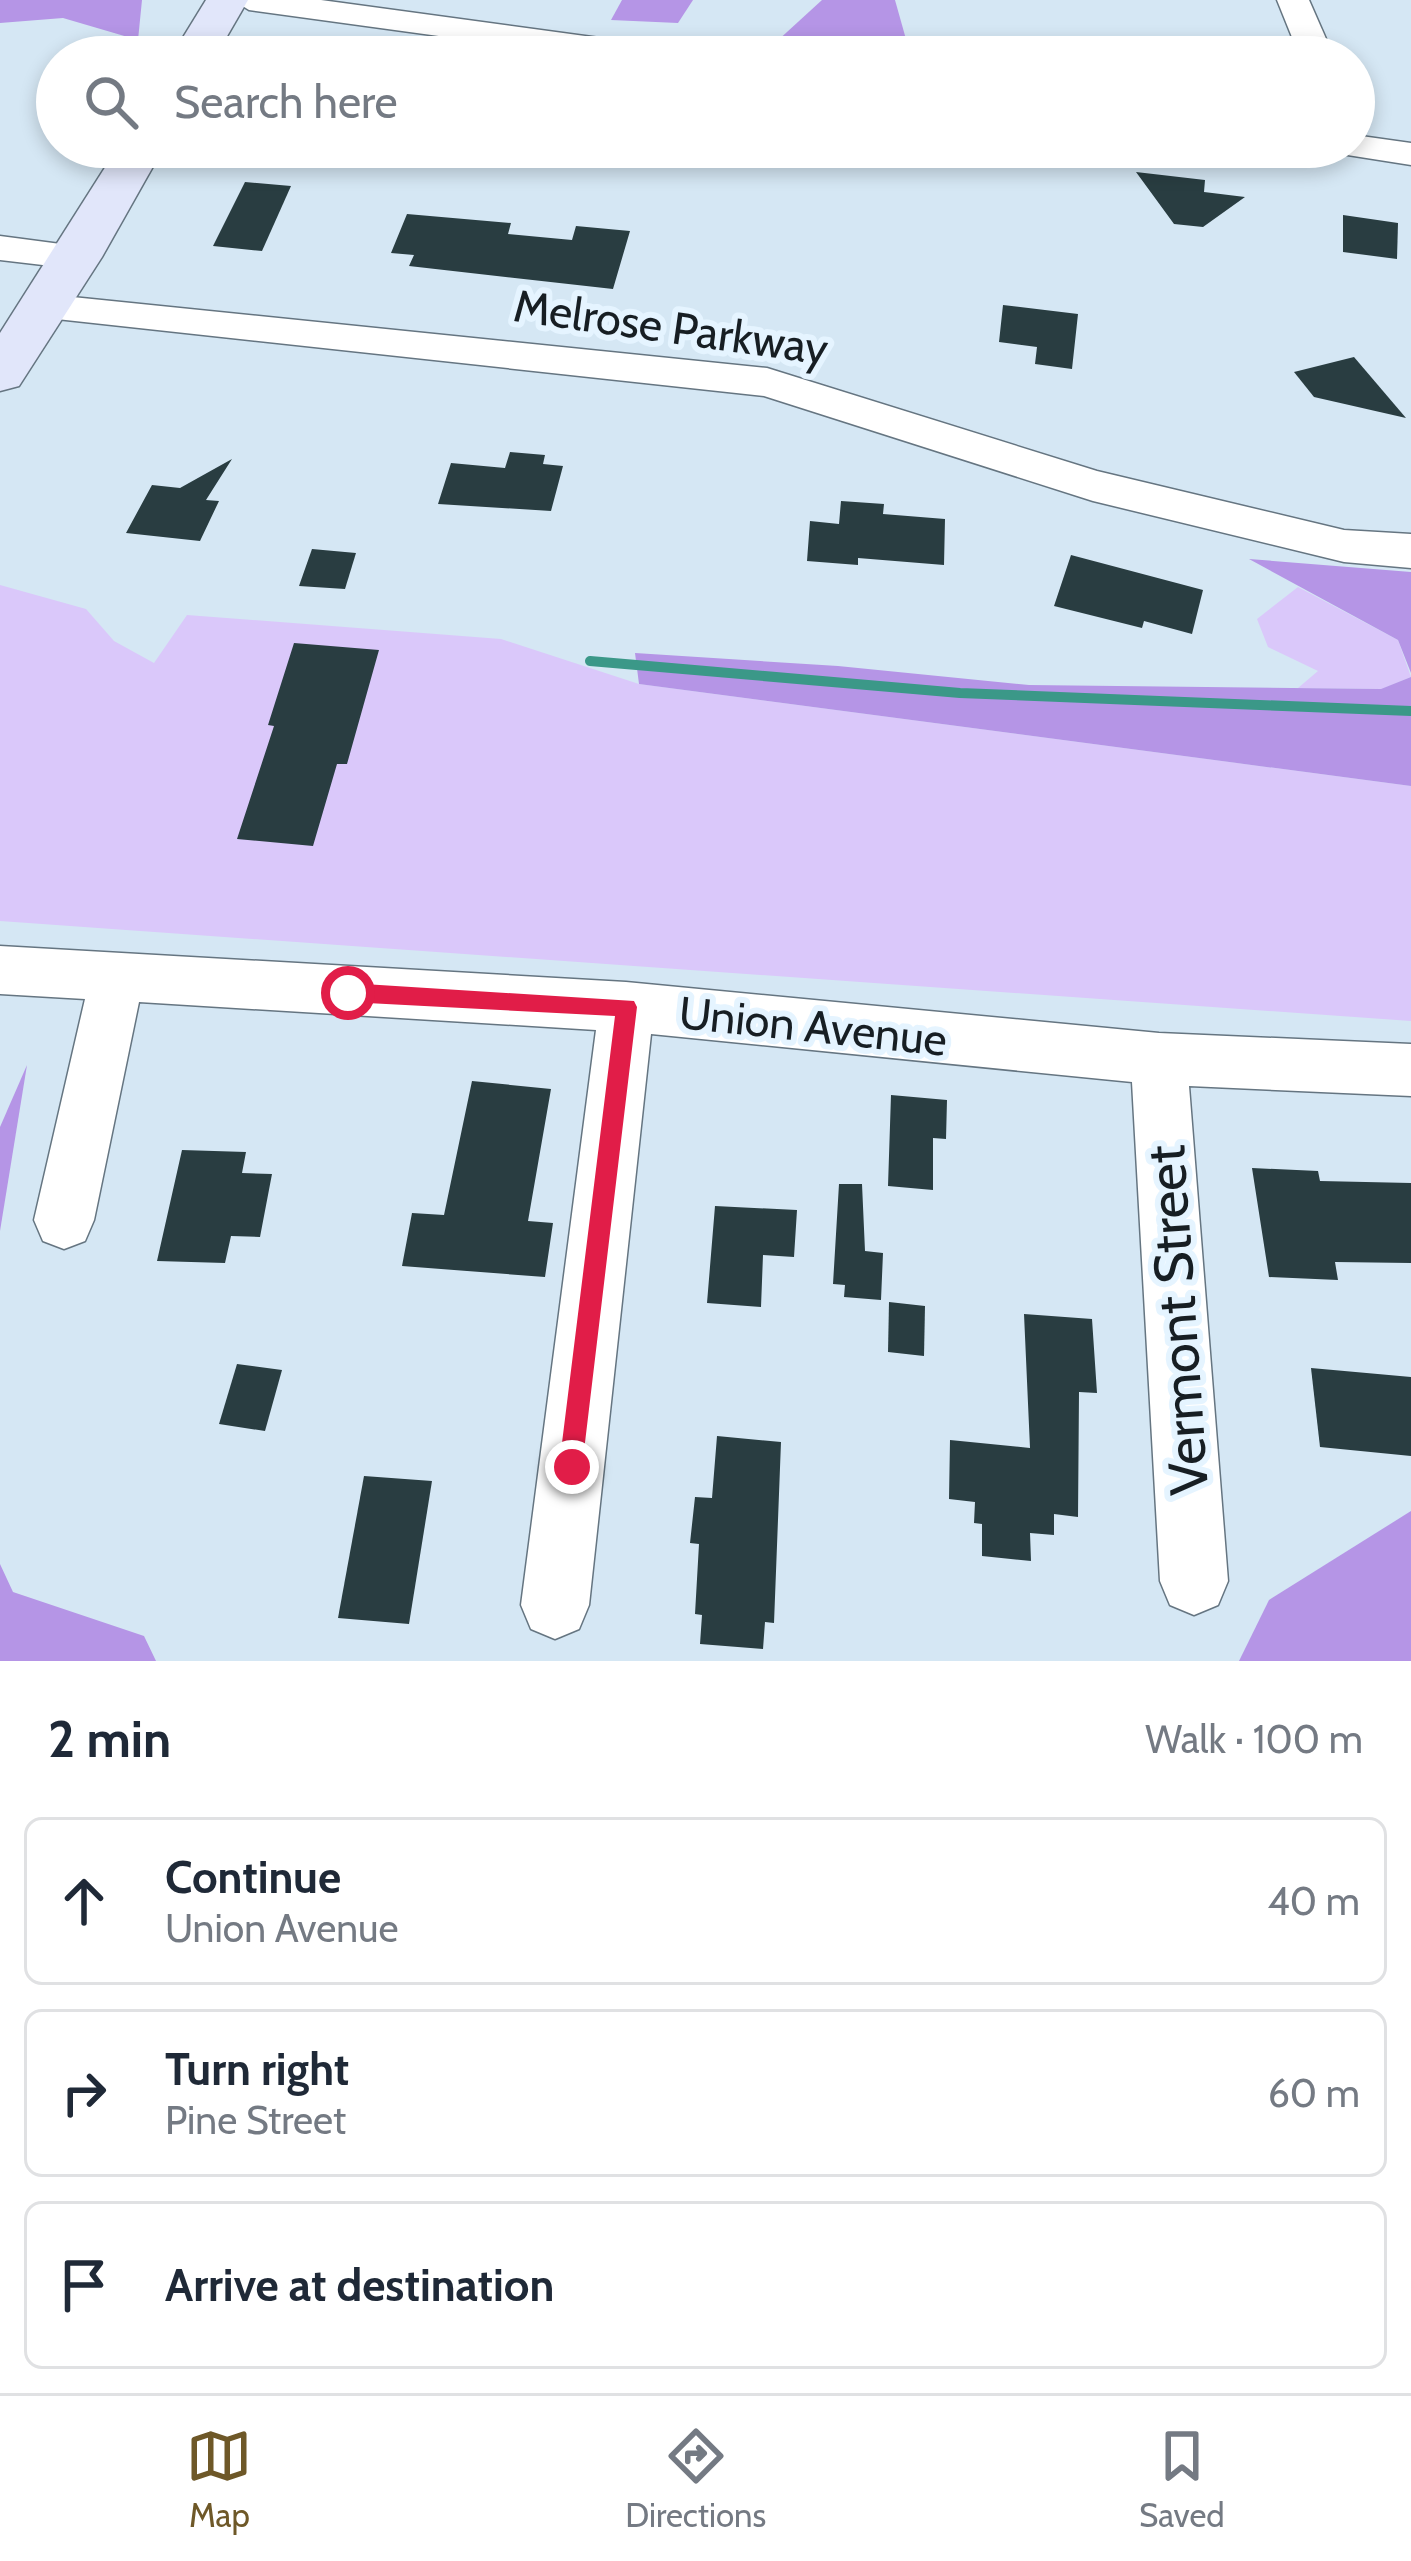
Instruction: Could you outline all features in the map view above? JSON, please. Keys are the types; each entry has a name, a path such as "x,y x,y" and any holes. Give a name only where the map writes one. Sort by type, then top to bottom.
{"main road":[{"path":"205,36 226,0"},
{"path":"0,373 129,168"}],"street":[{"path":"249,0 512,36"},
{"path":"1293,0 1309,36"},
{"path":"1375,148 1411,154"},
{"path":"0,248 77,257"},
{"name":"Melrose Parkway","path":"43,307 767,382 1093,486 1344,546 1411,551"},
{"name":"Union Avenue","path":"0,970 626,1007 1159,1059 1411,1070"},
{"path":"64,1220 117,980"},
{"path":"555,1605 626,1007"},
{"name":"Vermont Street","path":"1159,1059 1194,1582"}],"shaded area":[{"path":"0,0 142,0 138,36 63,18 0,23"},
{"path":"622,0 693,0 678,23 611,20"},
{"path":"822,0 895,0 905,36 783,36"},
{"path":"1249,559 1411,572 1411,673 1398,640"},
{"path":"0,585 86,609 114,641 154,663 187,615 501,639 639,684 1411,786 1411,1021 0,921"},
{"path":"1298,587 1398,640 1411,677 1382,689 1298,688 1318,671 1268,647 1257,619"},
{"path":"635,653 1029,685 1381,689 1411,677 1411,786 639,684"},
{"path":"27,1065 0,1231 0,1127"},
{"path":"1411,1511 1411,1661 1239,1661 1269,1600"},
{"path":"0,1564 13,1592 144,1636 156,1661 0,1661"}],"building":[{"path":"1136,172 1205,180 1204,192 1245,197 1203,227 1174,224"},
{"path":"245,182 291,186 262,251 213,246"},
{"path":"407,214 511,223 508,234 572,240 576,226 630,231 613,289 409,266 414,255 391,253"},
{"path":"1343,215 1398,223 1397,259 1343,252"},
{"path":"1003,305 1078,314 1072,369 1035,364 1037,347 999,342"},
{"path":"1354,357 1406,418 1314,397 1294,372"},
{"path":"510,452 545,455 543,464 563,466 551,511 438,504 451,463 505,468"},
{"path":"232,459 206,500 219,501 200,541 126,533 152,485 180,488"},
{"path":"841,501 884,504 883,514 945,519 944,565 858,558 858,565 807,561 810,521 839,524"},
{"path":"312,549 356,553 345,589 299,586"},
{"path":"1071,555 1203,590 1192,634 1144,621 1142,628 1054,606"},
{"path":"294,643 379,650 347,764 337,764 313,846 237,839 274,726 268,725"},
{"path":"472,1081 551,1089 528,1221 553,1223 545,1277 402,1266 412,1213 444,1215"},
{"path":"891,1095 947,1100 946,1139 933,1138 933,1190 888,1186"},
{"path":"182,1150 246,1152 242,1173 272,1174 260,1237 231,1236 225,1263 157,1261"},
{"path":"1252,1168 1318,1171 1320,1181 1411,1183 1411,1263 1335,1262 1338,1280 1269,1277"},
{"path":"839,1184 862,1184 865,1251 883,1253 881,1300 844,1297 845,1285 833,1284"},
{"path":"715,1206 797,1210 794,1257 763,1255 761,1307 707,1303"},
{"path":"889,1302 925,1306 924,1356 888,1352"},
{"path":"1024,1314 1092,1319 1097,1393 1079,1392 1078,1517 1054,1514 1054,1535 1030,1533 1031,1561 982,1556 982,1524 974,1523 975,1502 949,1499 950,1440 1030,1448"},
{"path":"237,1364 282,1370 265,1431 219,1424"},
{"path":"1311,1368 1411,1377 1411,1456 1320,1447"},
{"path":"717,1436 781,1442 774,1623 765,1622 763,1649 700,1644 702,1615 695,1614 699,1544 690,1543 695,1497 712,1498"},
{"path":"364,1476 432,1481 409,1624 338,1618"}],"waterway":[{"path":"590,661 960,693 1411,711"}],"route":[{"path":"348,993 626,1007 572,1467"}]}
